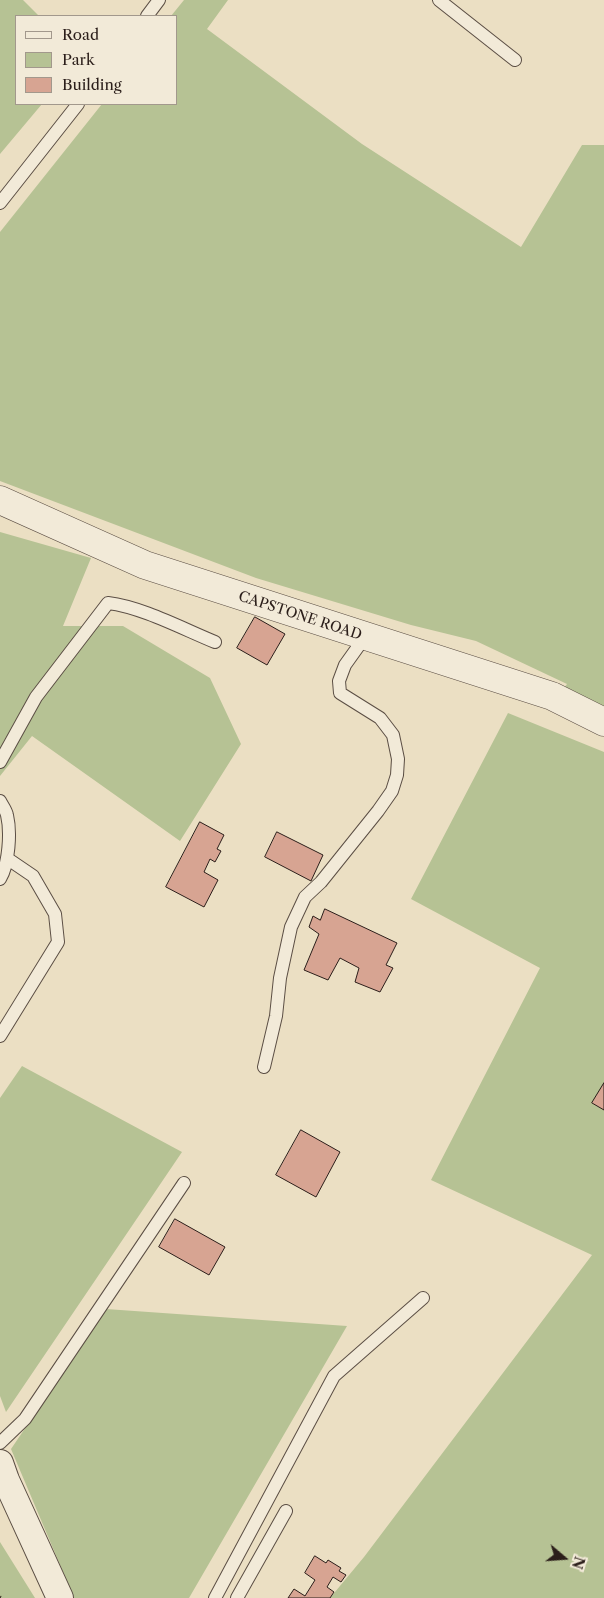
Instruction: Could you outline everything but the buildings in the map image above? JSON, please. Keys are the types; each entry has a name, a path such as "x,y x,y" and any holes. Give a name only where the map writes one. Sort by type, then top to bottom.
{"street":[{"name":"CAPSTONE ROAD","path":"0,500 145,565 552,696 604,722"},
{"path":"2,1478 60,1598"}],"lane":[{"path":"147,15 159,0"},
{"path":"438,0 514,60"},
{"path":"0,202 77,105"},
{"path":"0,762 36,697 108,603 119,604 136,610 215,642"},
{"path":"264,1067 276,1016 280,978 291,927 305,897 322,882 378,811 392,791 397,775 398,759 393,735 380,718 340,693 338,681 345,665 365,637"},
{"path":"0,801 7,815 8,859 0,879"},
{"path":"0,1036 58,942 55,914 33,876 8,859"},
{"path":"0,1443 25,1420 184,1183"},
{"path":"215,1598 334,1376 423,1298"},
{"path":"236,1598 286,1511"}],"green space":[{"path":"0,0 23,0 38,15 15,15 15,105 41,105 0,154"},
{"path":"184,0 228,0 207,29 362,144 521,247 582,145 604,145 604,712 562,691 567,684 476,641 411,625 256,578 0,481 0,232 101,105 178,105 178,15 172,15"},
{"path":"0,532 91,558 63,626 123,626 210,678 241,744 180,841 32,736 0,776"},
{"path":"508,713 604,752 604,1598 330,1598 364,1557 592,1255 431,1180 540,968 411,899"},
{"path":"22,1066 182,1152 6,1412 0,1396 0,1098"},
{"path":"106,1309 347,1326 189,1598 74,1598 11,1449"},
{"path":"0,1542 35,1598 0,1598"}]}
